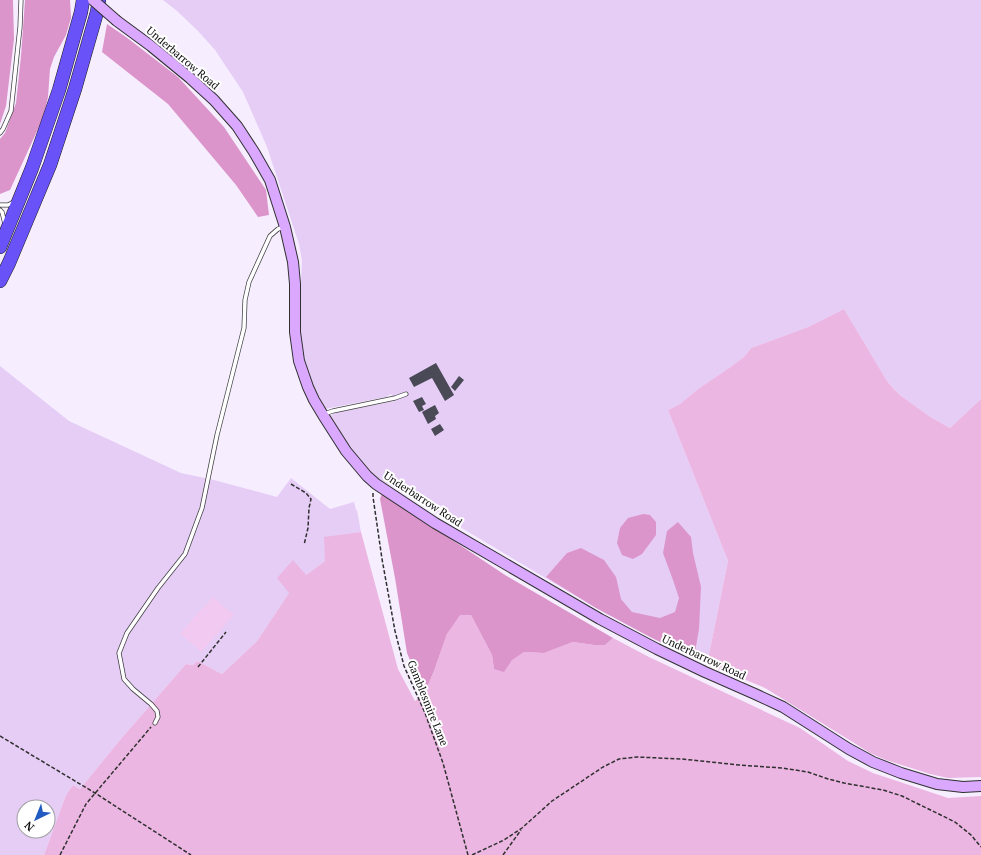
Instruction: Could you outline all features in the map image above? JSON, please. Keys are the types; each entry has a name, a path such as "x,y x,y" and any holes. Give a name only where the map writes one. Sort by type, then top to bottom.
{"highway":[{"path":"0,247 32,168 59,90 83,0"},
{"path":"0,281 50,165 75,89 99,0"}],"street":[{"name":"Underbarrow Road","path":"93,0 117,21 151,46 190,78 214,100 237,126 254,152 270,180 285,227 293,262 296,284 295,332 299,361 308,387 322,415 346,451 367,476 376,484 435,523 600,619 657,649 783,707 873,762 907,775 937,784 963,787 981,786"}],"lane":[{"path":"0,133 11,111 20,26 21,0"},
{"path":"0,205 8,206 20,199"},
{"path":"0,210 2,212 7,231"},
{"path":"155,723 158,717 157,711 124,678 119,653 127,632 158,588 185,554 202,508 217,435 244,328 245,300 249,282 270,236 278,228 285,227"},
{"path":"322,415 333,410 395,398 406,394"}],"path":[{"path":"291,484 306,493 311,499 308,528 304,546"},
{"name":"Gamblesmire Lane","path":"376,484 373,497 382,558 391,609 404,666 425,713 443,763 468,855"},
{"path":"198,667 226,632"},
{"path":"60,855 86,804 155,723"},
{"path":"0,736 95,794 190,855"},
{"path":"472,855 504,840 522,828 552,801 603,767 619,759 637,757 782,768 808,772 844,784 883,790 902,796 955,822 971,835 981,847"},
{"path":"503,855 522,828"}],"shaded area":[{"path":"0,0 13,0 14,39 6,106 0,124"},
{"path":"25,0 70,0 71,18 66,35 54,57 50,69 48,97 44,116 10,190 0,194 0,139 5,133 16,103"},
{"path":"163,0 981,0 981,399 950,428 929,416 900,395 887,381 844,309 808,327 751,348 744,357 698,389 680,404 668,410 728,561 707,664 652,638 596,608 378,478 353,452 329,416 341,411 395,401 391,394 386,397 325,409 314,393 303,363 298,335 302,261 299,244 267,147 243,92 215,50 198,31"},
{"path":"107,24 178,77 224,127 266,190 269,215 258,217 236,185 168,104 102,52"},
{"path":"844,309 887,381 900,395 929,416 950,428 981,399 981,777 948,778 886,760 870,753 765,688 707,664 728,561 668,410 680,404 698,389 744,357 751,348 808,327"},
{"path":"0,366 69,421 181,473 214,480 277,497 291,478 330,509 354,502 361,532 335,536 325,561 306,575 289,593 257,641 222,674 197,661 193,665 186,664 80,789 73,785 66,795 56,822 56,799 16,799 16,839 50,839 44,855 0,855"},
{"path":"382,493 505,575 613,638 605,645 573,642 544,653 524,652 512,660 504,672 494,669 492,655 471,615 460,615 447,634 425,692 407,653 380,499"},
{"path":"643,514 650,515 656,522 656,535 642,554 633,559 622,555 617,543 620,528 628,518"},
{"path":"678,522 691,537 701,587 699,629 694,658 652,638 596,608 546,577 567,553 581,548 604,560 616,577 621,599 632,612 660,618 675,612 679,598 663,553 667,531"},
{"path":"361,532 398,669 415,701 425,692 447,634 459,615 471,615 492,655 494,669 524,652 544,653 573,642 605,645 613,638 649,657 800,728 848,761 873,773 948,798 981,796 981,855 44,855 50,839 56,839 56,822 66,795 73,785 80,789 186,664 193,665 197,661 222,674 257,641 289,593 277,578 293,560 306,575 325,561 324,537"},
{"path":"213,597 234,615 201,652 180,633"}],"building":[{"path":"436,363 454,395 445,401 432,378 414,387 409,378"},
{"path":"459,376 464,380 455,391 451,387"},
{"path":"422,397 426,404 422,406 424,410 419,412 413,401"},
{"path":"435,405 439,413 435,416 436,419 428,424 422,412"},
{"path":"440,424 444,430 435,436 431,429"}]}
